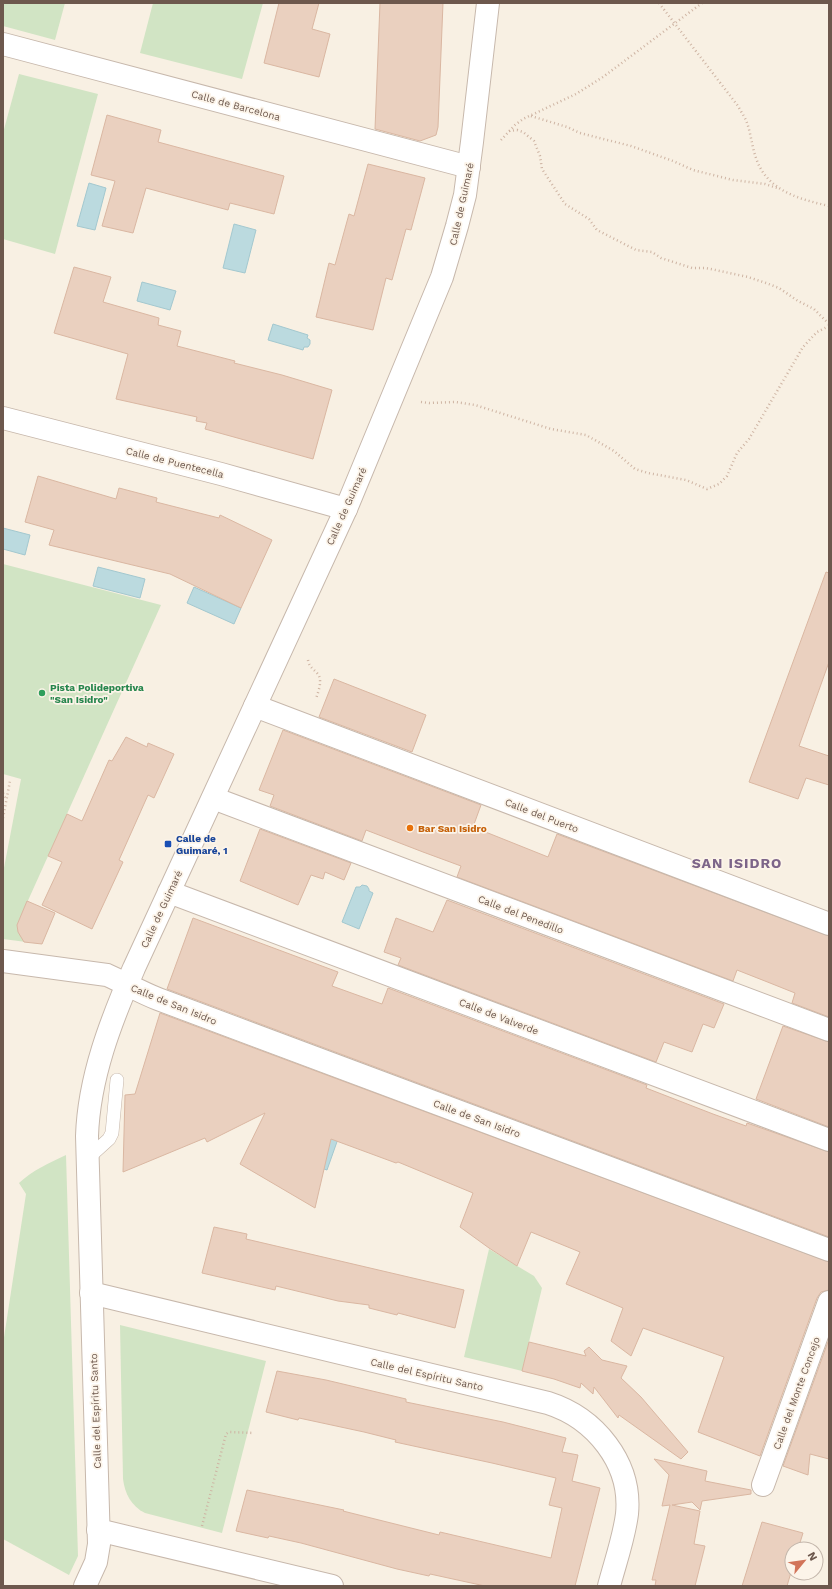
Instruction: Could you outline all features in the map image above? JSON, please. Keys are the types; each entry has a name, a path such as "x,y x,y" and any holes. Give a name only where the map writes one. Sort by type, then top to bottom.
{"street":[{"name":"Calle de Guimaré","path":"127,985 346,509 442,277 458,226 469,167 488,3"},
{"name":"Calle de Barcelona","path":"3,44 469,167"},
{"name":"Calle de Puentecella","path":"3,418 239,479 346,509"},
{"name":"Calle del Puerto","path":"255,706 829,924"},
{"name":"Calle del Penedillo","path":"213,798 829,1030"},
{"name":"Calle de Valverde","path":"169,892 829,1140"},
{"name":"Calle de San Isidro","path":"3,961 94,972 107,975 140,992 158,999 829,1250"},
{"name":"Calle del Espíritu Santo","path":"85,1586 98,1556 88,1123 92,1092 104,1049 127,985"},
{"name":"Calle del Espíritu Santo","path":"91,1293 548,1403 572,1413 586,1423 605,1442 618,1464 627,1497 627,1514 609,1586"},
{"name":"Calle del Monte Concejo","path":"763,1485 829,1302"},
{"path":"98,1530 332,1586"}],"lane":[{"path":"88,1158 109,1139 112,1133 117,1080"}],"path":[{"path":"659,3 738,106 746,121 759,166 768,180 779,189"},
{"path":"496,144 515,125 590,86 702,3"},
{"path":"531,116 567,127 580,133 631,146 693,170 733,180 765,184 795,197 829,206"},
{"path":"395,393 429,404 456,402 475,405 551,429 586,434 614,451 635,469 686,480 707,489 719,484 727,476 737,453 749,439 803,347 817,332 829,325 810,307 779,288 766,282 706,268 692,268 661,258 652,252 636,250 597,230 588,219 565,204 542,170 540,156 534,141 523,132 517,130 509,131"},
{"path":"308,657 308,663 320,677 320,684 315,704"},
{"path":"3,818 10,781"},
{"path":"3,793 6,800"},
{"path":"201,1532 226,1434 229,1432 254,1433"}],"green space":[{"path":"3,3 65,3 55,40 3,26"},
{"path":"153,3 263,3 242,79 140,53"},
{"path":"19,74 98,94 55,254 3,239 3,133"},
{"path":"3,564 161,605 17,925 18,932 26,942 3,939 3,873 21,779 3,774"},
{"path":"66,1155 78,1556 69,1575 3,1539 3,1344 26,1194 19,1183 24,1178 47,1164"},
{"path":"489,1249 534,1276 542,1288 522,1371 464,1357"},
{"path":"120,1325 266,1361 222,1533 145,1513 132,1503 127,1495 123,1479"}],"water":[{"path":"89,183 106,188 95,230 77,226"},
{"path":"234,224 256,230 245,273 223,268"},
{"path":"142,282 176,291 170,310 137,301"},
{"path":"273,324 308,335 307,338 310,340 310,344 308,347 304,347 303,350 268,340"},
{"path":"3,528 30,535 25,555 3,549"},
{"path":"98,567 145,579 140,598 93,586"},
{"path":"194,587 241,608 234,624 187,603"},
{"path":"362,885 367,886 369,891 373,893 359,929 342,922 356,887 360,887"},
{"path":"322,1129 339,1136 327,1170 309,1164"}],"building":[{"path":"279,3 319,3 312,29 330,34 319,77 264,63"},
{"path":"380,3 443,3 438,127 436,135 420,141 375,129"},
{"path":"107,115 161,130 158,142 284,176 274,214 230,203 228,210 146,188 133,233 102,226 115,181 91,175"},
{"path":"368,164 425,178 411,230 406,229 392,280 386,278 373,330 316,317 329,263 335,265 349,214 354,216"},
{"path":"74,267 111,277 103,302 159,318 158,325 181,331 177,346 235,361 234,363 332,390 313,459 205,429 207,423 196,421 197,417 116,399 128,354 54,333"},
{"path":"38,476 116,499 119,488 157,498 156,502 219,518 220,515 272,540 241,608 170,574 49,545 54,530 25,522"},
{"path":"826,572 829,573 829,662 799,746 829,756 829,785 806,778 798,799 749,782"},
{"path":"334,679 426,715 412,752 319,717"},
{"path":"283,730 481,805 473,827 548,857 557,834 829,936 829,1017 792,1003 795,993 737,970 733,981 457,877 461,866 366,830 362,841 270,806 274,795 259,790"},
{"path":"126,737 147,747 148,743 174,754 154,798 148,795 119,860 123,862 92,929 42,905 62,862 48,856 67,814 82,821 109,760 112,761"},
{"path":"260,829 351,863 344,880 325,872 323,879 311,875 298,905 240,881"},
{"path":"447,900 724,1004 714,1028 703,1024 692,1052 664,1042 656,1062 398,965 401,958 384,952 396,918 433,932"},
{"path":"27,901 55,913 42,944 24,942 18,932 17,925"},
{"path":"193,918 338,972 332,986 382,1004 388,988 647,1085 646,1088 713,1114 746,1126 747,1123 829,1152 829,1237 167,989"},
{"path":"160,1013 829,1262 829,1290 821,1292 817,1298 760,1456 698,1432 724,1357 643,1328 631,1356 611,1341 623,1308 566,1284 580,1252 531,1232 517,1266 460,1227 473,1193 398,1162 396,1163 331,1139 315,1208 240,1164 265,1113 207,1142 205,1138 123,1172 125,1095 135,1094"},
{"path":"783,1026 829,1042 829,1127 756,1099"},
{"path":"214,1227 247,1234 246,1239 464,1290 455,1328 398,1313 397,1315 369,1308 369,1305 338,1301 276,1286 275,1290 202,1273"},
{"path":"829,1339 829,1459 810,1454 808,1475 783,1466"},
{"path":"529,1342 586,1356 584,1351 589,1347 602,1360 627,1366 621,1378 641,1397 688,1452 681,1459 619,1415 618,1418 594,1387 593,1394 581,1383 580,1388 554,1379 522,1371"},
{"path":"277,1371 326,1380 406,1399 406,1402 503,1422 566,1438 562,1452 578,1455 572,1481 600,1488 575,1586 485,1586 430,1574 429,1576 397,1569 301,1543 236,1531 247,1490 344,1510 343,1511 439,1535 440,1532 551,1558 562,1508 549,1505 556,1478 395,1442 396,1440 364,1432 299,1418 298,1420 266,1412"},
{"path":"654,1459 707,1471 705,1481 751,1490 751,1494 702,1501 700,1510 692,1502 672,1505 700,1511 694,1544 705,1546 695,1586 655,1586 656,1580 652,1580 670,1505 662,1506 669,1475"},
{"path":"762,1522 803,1533 800,1541 784,1541 784,1581 788,1581 787,1586 742,1586"}],"place":[{"name":"Pista Polideportiva \"San Isidro\"","path":"42,693"},
{"name":"Bar San Isidro","path":"410,828"},
{"name":"Calle de Guimaré, 1","path":"168,844"}],"district":[{"name":"SAN ISIDRO","path":"737,863"}]}
